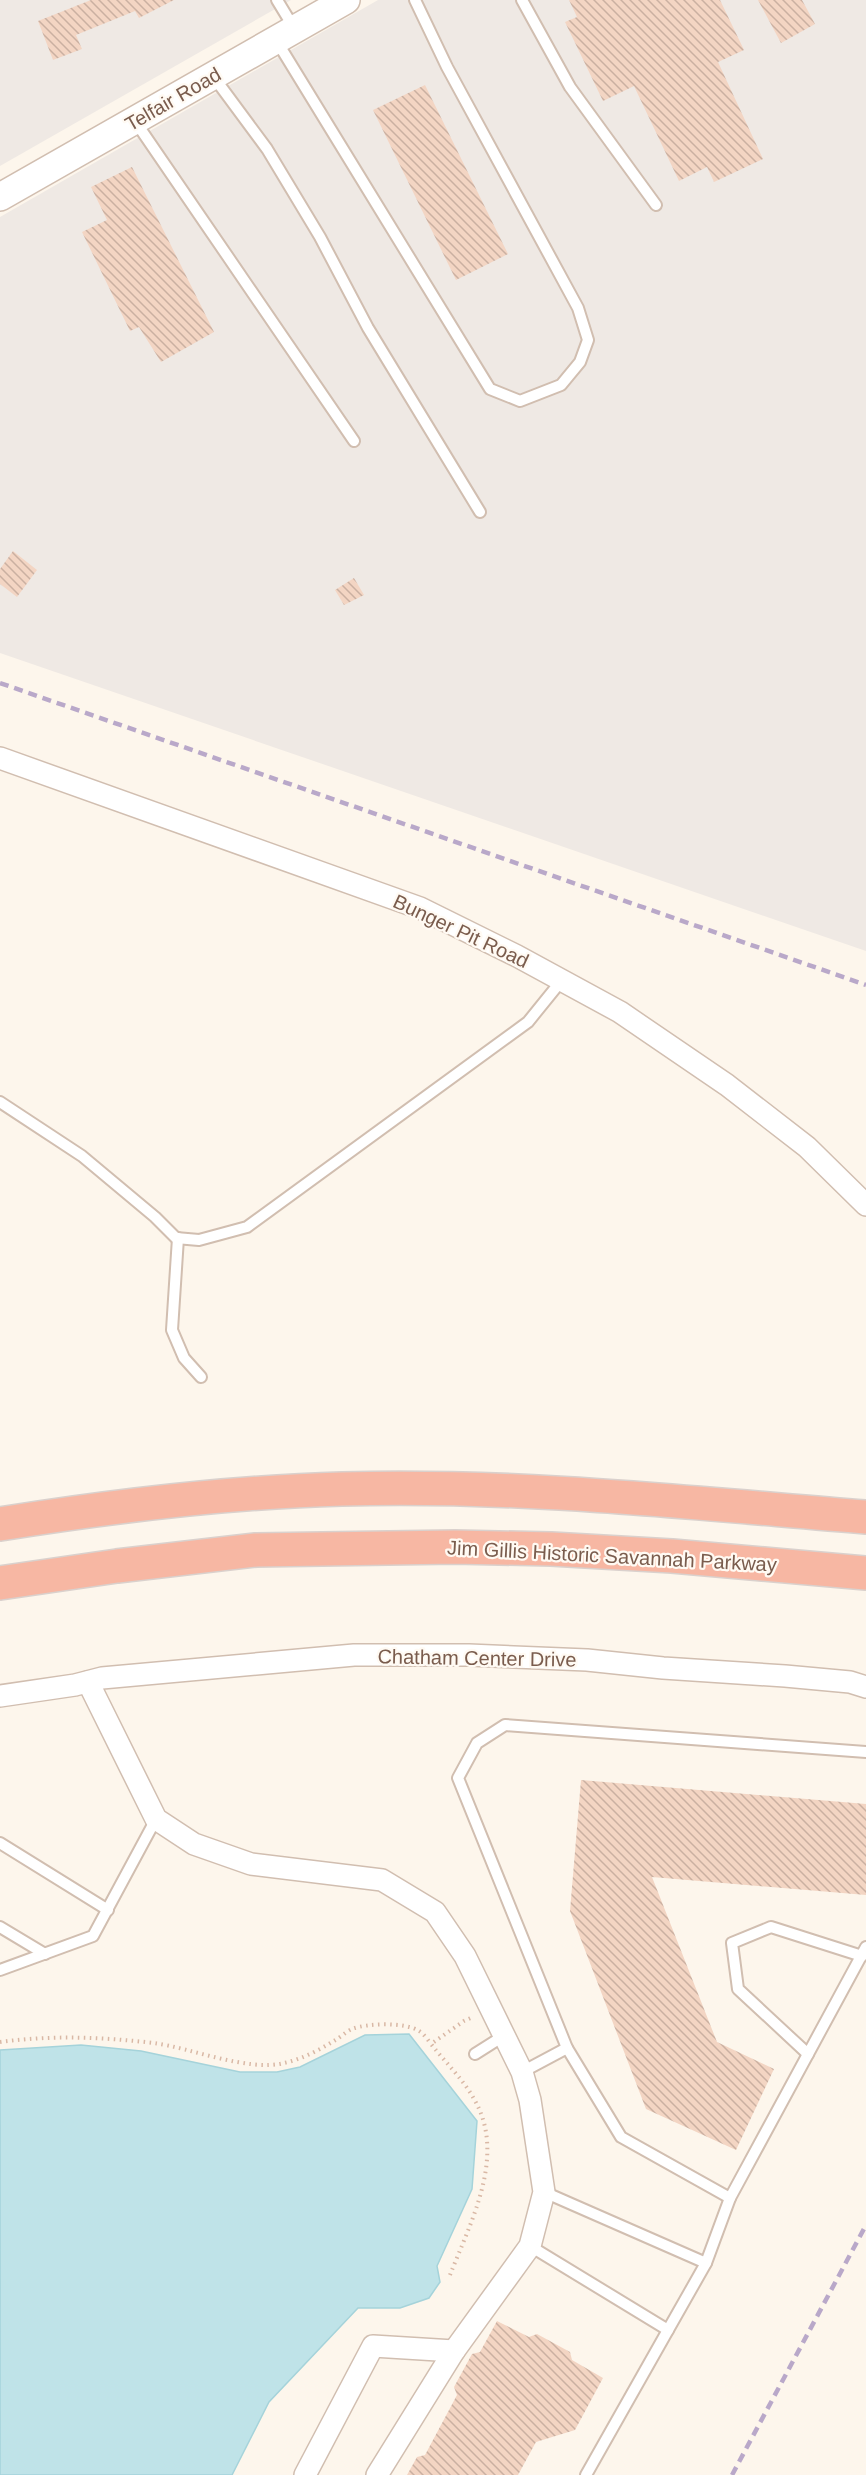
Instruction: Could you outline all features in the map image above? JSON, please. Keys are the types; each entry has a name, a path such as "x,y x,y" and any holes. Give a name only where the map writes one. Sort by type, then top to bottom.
{"highway":[{"path":"0,1524 87,1510 210,1497 342,1489 451,1489 584,1494 866,1517"},
{"name":"Jim Gillis Historic Savannah Parkway","path":"0,1583 117,1566 256,1550 455,1546 672,1556 866,1573"}],"street":[{"name":"Telfair Road","path":"0,197 346,0"},
{"name":"Bunger Pit Road","path":"0,758 420,908 562,980 620,1012 727,1085 807,1147 866,1205"},
{"name":"Chatham Center Drive","path":"0,1696 102,1678 354,1655 469,1655 587,1660 850,1682 866,1687"},
{"path":"88,1682 156,1819 194,1844 251,1864 382,1880 435,1912 465,1956 498,2040 522,2072 530,2100 544,2192 530,2246 454,2351 377,2475"},
{"path":"305,2475 373,2346 454,2351"}],"lane":[{"path":"277,0 285,35 490,389 520,401 561,385 580,362 588,340 578,308 458,87 415,0"},
{"path":"522,0 570,87 656,205"},
{"path":"212,76 267,149 320,237 368,328 480,512"},
{"path":"135,120 354,441"},
{"path":"0,1102 82,1156 178,1238 199,1240 247,1227 528,1022 562,980"},
{"path":"178,1238 172,1330 184,1358 201,1377"},
{"path":"730,2198 621,2137 567,2048 459,1778 477,1743 505,1725 866,1752"},
{"path":"0,1970 93,1936 156,1819"},
{"path":"0,1843 108,1910"},
{"path":"0,1927 45,1954"},
{"path":"586,2475 706,2263 730,2198 864,1952 771,1927 732,1943 738,1989 808,2054"},
{"path":"475,2054 498,2040"},
{"path":"522,2072 567,2048"},
{"path":"544,2192 706,2263"},
{"path":"530,2246 668,2330"}],"path":[{"path":"431,2044 472,2017 498,2040"},
{"path":"0,2042 37,2037 97,2037 157,2043 246,2063 282,2064 309,2054 363,2025 391,2024 419,2031 474,2098 485,2122 488,2144 485,2176 478,2205 450,2275"}],"shaded area":[{"path":"0,0 291,0 0,166"},
{"path":"378,0 866,0 866,951 0,653 0,217"}],"water":[{"path":"409,2034 477,2121 472,2189 437,2266 440,2282 429,2298 400,2308 358,2308 269,2402 232,2475 0,2475 0,2050 81,2045 141,2051 240,2072 277,2072 300,2067 365,2035"}],"building":[{"path":"91,0 174,0 139,18 135,11 76,35 82,49 53,60 38,21"},
{"path":"569,0 720,0 744,50 718,62 763,159 714,182 707,167 679,181 634,86 603,101 565,22 577,17"},
{"path":"758,0 802,0 815,24 781,43"},
{"path":"425,85 508,254 456,280 373,110"},
{"path":"132,167 214,332 161,362 139,327 130,331 82,232 107,220 91,187"},
{"path":"13,551 37,570 17,597 0,584 0,569"},
{"path":"354,578 364,595 344,605 335,590"},
{"path":"581,1780 866,1804 866,1895 652,1877 717,2042 774,2069 736,2150 646,2109 570,1911"},
{"path":"497,2321 529,2337 537,2334 570,2352 572,2360 603,2378 575,2430 536,2442 518,2475 407,2475 417,2457 425,2455 457,2395 454,2387 472,2354 480,2352"}],"railway":[{"path":"0,683 866,985"},
{"path":"732,2475 866,2225"}]}
